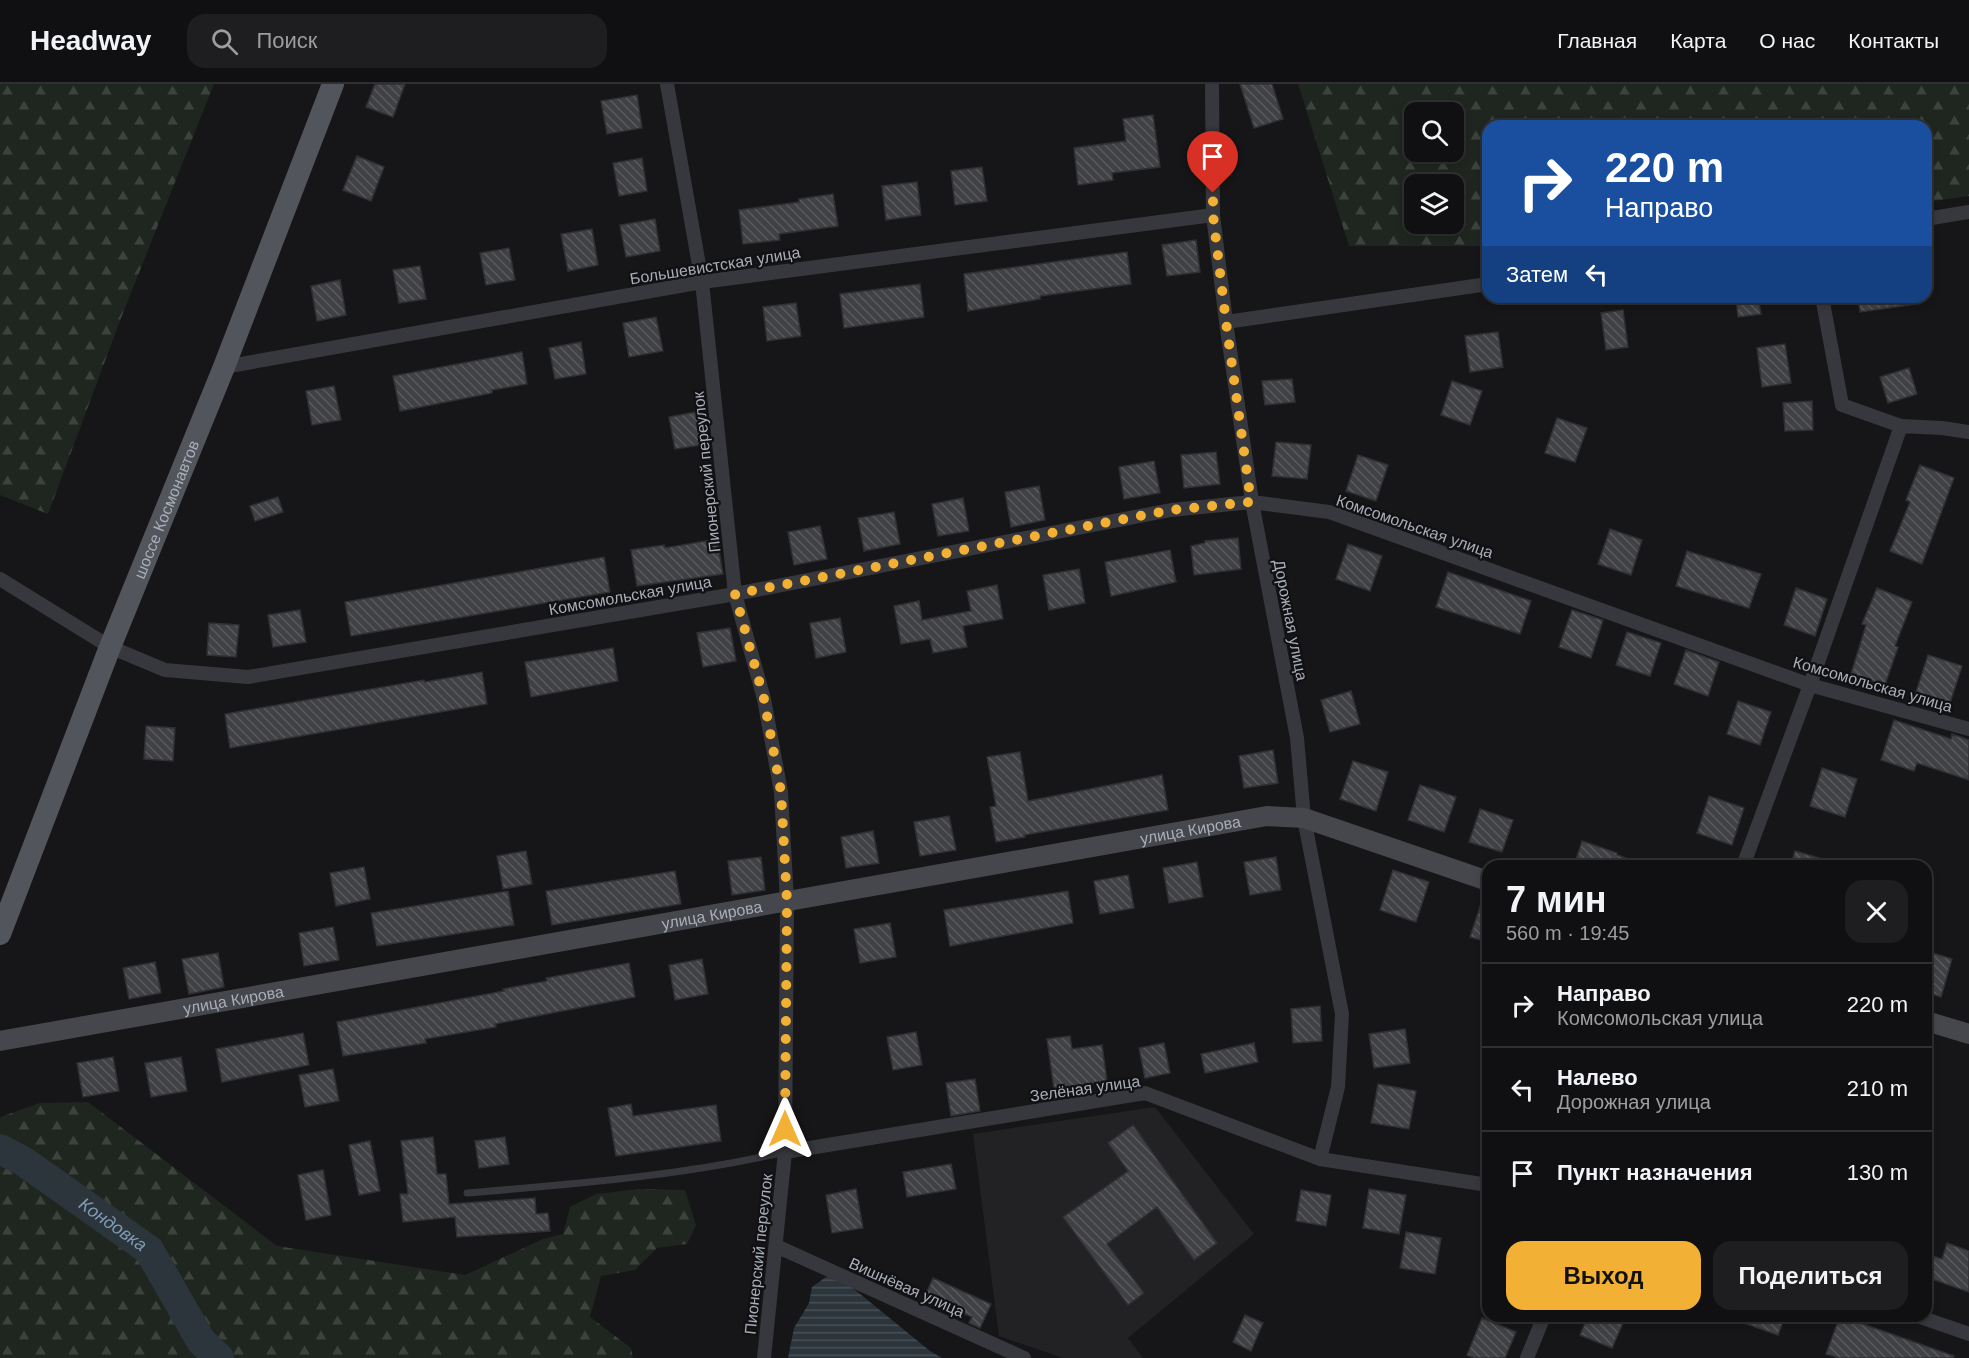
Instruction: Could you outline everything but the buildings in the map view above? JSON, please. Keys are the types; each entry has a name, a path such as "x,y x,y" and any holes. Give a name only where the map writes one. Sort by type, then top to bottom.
{"main road":[{"name":"шоссе Космонавтов","path":"0,934 110,647 224,367 333,84"}],"street":[{"name":"Пионерский переулок","path":"667,84 702,282 735,594 764,699 781,792 787,901 785,1152 764,1358"},
{"name":"Дорожная улица","path":"1212,84 1213,215 1251,502 1297,738 1304,818 1342,1014 1338,1087 1320,1159"},
{"path":"1932,218 1969,212"},
{"name":"Большевистская улица","path":"224,367 702,282 1213,215"},
{"path":"1226,322 1482,285"},
{"path":"1823,303 1842,405 1901,426 1969,432"},
{"path":"1745,860 1810,686 1901,426"},
{"name":"Комсомольская улица","path":"0,579 110,647 165,670 248,676 735,594 1171,510 1251,502 1329,512 1810,686 1969,729"},
{"name":"улица Кирова","path":"0,1041 1267,816 1304,818 1482,878"},
{"path":"1932,1023 1969,1034"},
{"name":"Зелёная улица","path":"785,1152 1145,1093 1320,1159 1482,1184"},
{"name":"Вишнёвая улица","path":"776,1246 1024,1358"},
{"path":"1932,1321 1969,1334"},
{"path":"1527,1358 1542,1322"}],"lane":[{"path":"467,1192 577,1184 746,1161 785,1152"}],"shaded area":[{"path":"1155,1107 1254,1234 1128,1338 1143,1358 1063,1358 999,1336 973,1134"},
{"path":"838,1276 930,1351 942,1358 788,1358 794,1328 809,1303 812,1287 826,1277"}],"green space":[{"path":"0,84 214,84 121,318 48,514 0,495"},
{"path":"1298,84 1969,84 1969,196 1932,201 1932,120 1482,120 1482,246 1349,246"},
{"path":"88,1102 277,1246 465,1275 543,1239 563,1234 570,1207 596,1194 639,1189 685,1190 696,1225 687,1244 657,1248 635,1270 601,1276 590,1317 631,1348 633,1358 0,1358 0,1117 40,1103"}],"waterway":[{"name":"Кондовка","path":"0,1149 23,1161 149,1250 201,1341 219,1358"}],"route":[{"path":"785,1129 787,901 781,792 764,699 735,594 1171,510 1251,502 1226,322 1213,215 1213,193"}]}
